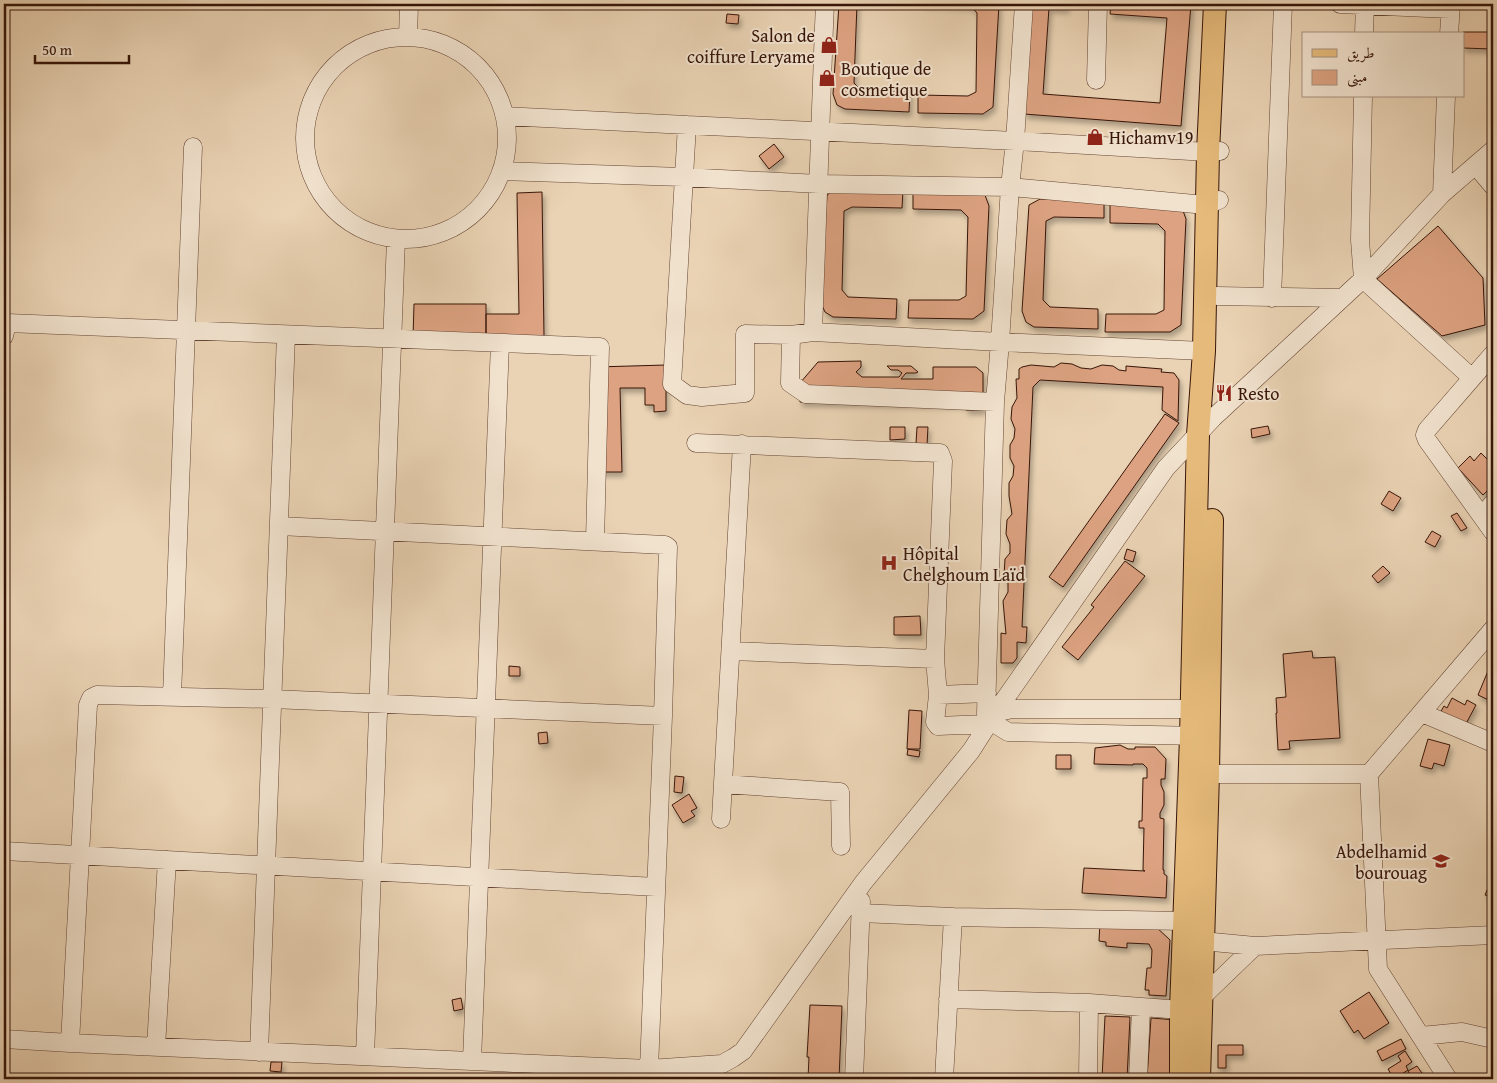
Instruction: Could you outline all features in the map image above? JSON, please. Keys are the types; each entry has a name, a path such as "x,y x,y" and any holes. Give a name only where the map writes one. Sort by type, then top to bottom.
{"main road":[{"path":"1200,709 1198,435 1213,203 1215,4"},
{"path":"1214,152 1229,4"},
{"path":"1187,1078 1181,1010 1184,921 1199,736 1213,418 1217,296 1213,203"},
{"path":"1187,1078 1200,998 1208,774 1199,736"}],"street":[{"path":"408,37 409,4"},
{"path":"813,332 825,4"},
{"path":"992,722 987,693 995,402 1024,4"},
{"path":"1096,80 1098,4"},
{"path":"1272,298 1283,4"},
{"path":"1340,4 1450,6 1449,32"},
{"path":"1364,32 1365,5"},
{"path":"408,37 427,39 446,45 470,60 490,81 499,98 505,116 507,144 502,171 487,197 478,209 460,223 440,233 418,238 396,239 378,235 360,228 345,219 331,206 320,191 306,157 305,134 309,110 317,90 330,72 346,57 365,46 386,39 408,37"},
{"path":"1363,98 1360,240 1363,279 1472,378"},
{"path":"1442,194 1446,98"},
{"path":"505,116 1214,152"},
{"path":"687,125 672,384 687,395 702,397 745,393 745,334 791,335 813,332 1204,351"},
{"path":"172,696 193,147"},
{"path":"4,1039 70,1044 649,1069 722,1064 733,1058 743,1050 863,883 992,722 1009,704 1166,468 1213,418 1363,279 1442,194 1493,150"},
{"path":"1476,166 1493,186"},
{"path":"502,171 819,184 1010,187 1213,203"},
{"path":"364,1056 396,239"},
{"path":"1217,296 1342,298"},
{"path":"4,336 7,323 600,347 595,541"},
{"path":"259,1052 286,334"},
{"path":"791,335 790,383 806,394 995,402"},
{"path":"472,1061 500,344"},
{"path":"1493,354 1427,430 1425,435 1427,440 1488,510 1493,532"},
{"path":"696,442 940,453 943,461 935,659 938,695 935,722 938,726 992,722 1199,736"},
{"path":"720,819 742,444"},
{"path":"278,526 595,541 664,545 668,547 664,716 649,1069"},
{"path":"1448,1079 1378,969 1370,774 1422,713 1486,650 1493,629"},
{"path":"731,651 935,659"},
{"path":"988,676 1009,704"},
{"path":"938,695 987,693"},
{"path":"70,1044 88,705 91,698 97,695 272,698 664,716"},
{"path":"1009,704 1200,709"},
{"path":"1422,713 1493,743"},
{"path":"1208,774 1370,774"},
{"path":"723,784 840,792 841,846"},
{"path":"4,852 656,887"},
{"path":"156,1047 167,860"},
{"path":"854,1079 860,913 863,883"},
{"path":"860,913 953,917 1184,921 1202,941 1255,946 1493,935"},
{"path":"944,1079 953,917"},
{"path":"1200,998 1255,946"},
{"path":"948,998 1089,1003 1181,1010"},
{"path":"1088,1079 1089,1003"},
{"path":"1138,1079 1141,1008"},
{"path":"1421,1036 1462,1032 1493,1038"}],"building":[{"path":"839,4 857,4 854,83 861,90 910,92 909,112 845,109 837,105 833,94"},
{"path":"922,4 999,4 993,107 983,114 918,113 918,95 968,96 976,92 977,13 971,6"},
{"path":"1032,4 1067,4 1067,9 1049,8 1043,94 1160,103 1167,18 1110,14 1111,4 1191,4 1181,126 1024,114"},
{"path":"727,14 739,15 738,24 726,23"},
{"path":"1464,32 1493,32 1492,49 1464,48"},
{"path":"774,144 784,157 769,169 759,156"},
{"path":"838,188 903,190 902,208 852,207 844,211 842,290 848,297 897,299 896,319 833,317 825,312 820,301 827,195"},
{"path":"913,189 985,195 989,206 984,311 973,319 908,318 909,300 959,300 966,296 968,217 961,210 913,209"},
{"path":"542,192 544,336 486,337 486,314 519,314 517,193"},
{"path":"1040,199 1104,200 1104,218 1054,217 1046,221 1043,300 1050,307 1098,309 1098,329 1034,327 1026,322 1022,311 1029,205"},
{"path":"1110,202 1182,208 1186,219 1181,325 1170,332 1105,332 1106,314 1156,314 1164,310 1165,231 1158,224 1110,223"},
{"path":"1438,226 1483,278 1485,325 1442,336 1377,279"},
{"path":"414,304 486,304 486,339 413,339"},
{"path":"861,361 861,367 856,372 862,377 899,377 902,373 898,370 891,370 887,366 911,366 918,372 906,373 901,379 933,379 933,367 976,367 983,373 983,410 966,410 966,404 800,402 800,383 818,362"},
{"path":"1061,363 1091,369 1102,365 1113,366 1119,370 1126,371 1126,366 1162,369 1161,372 1174,373 1179,380 1178,421 1162,410 1163,387 1040,380 1033,387 1022,627 1027,627 1026,643 1017,642 1017,658 1013,663 1001,663 1001,633 1006,634 1003,601 1008,592 1008,583 1004,575 1005,559 1010,553 1010,544 1006,534 1007,520 1012,514 1009,483 1013,476 1014,466 1010,458 1010,445 1014,438 1015,429 1011,419 1012,407 1017,398 1016,379 1019,379 1019,369 1022,367 1031,365 1054,367"},
{"path":"666,365 666,411 654,412 654,405 645,405 645,388 620,388 622,472 598,472 596,367"},
{"path":"1165,414 1179,423 1063,587 1049,577"},
{"path":"1268,426 1270,434 1252,438 1251,429"},
{"path":"890,427 905,427 905,439 890,440"},
{"path":"917,427 928,427 927,445 916,444"},
{"path":"1481,453 1493,465 1493,485 1483,495 1458,468 1470,456 1474,461"},
{"path":"1389,491 1401,498 1393,511 1381,504"},
{"path":"1457,513 1467,528 1461,531 1451,516"},
{"path":"1432,531 1441,536 1435,547 1425,542"},
{"path":"1127,549 1136,552 1133,562 1124,559"},
{"path":"1125,561 1145,576 1078,660 1062,647 1094,607 1091,605"},
{"path":"1383,566 1390,573 1378,583 1372,576"},
{"path":"920,616 921,635 894,635 894,617"},
{"path":"1312,651 1313,658 1335,657 1340,738 1289,741 1290,749 1278,750 1276,698 1286,697 1283,654"},
{"path":"509,666 520,667 520,676 509,676"},
{"path":"1488,671 1493,673 1493,702 1478,695"},
{"path":"1452,698 1465,705 1467,700 1476,705 1461,733 1436,720 1444,706 1447,708"},
{"path":"909,710 922,711 920,749 907,749"},
{"path":"547,732 548,743 539,744 538,733"},
{"path":"1428,739 1450,745 1444,766 1434,763 1432,769 1420,766"},
{"path":"1120,745 1128,749 1155,747 1166,759 1165,779 1161,779 1164,805 1160,818 1164,819 1163,870 1167,876 1166,898 1082,893 1084,868 1145,871 1143,870 1144,828 1139,828 1139,821 1142,821 1143,778 1147,778 1147,768 1143,764 1094,764 1095,748"},
{"path":"908,749 920,751 919,757 907,755"},
{"path":"1056,755 1071,755 1071,769 1056,769"},
{"path":"675,776 684,777 682,793 674,792"},
{"path":"689,794 697,808 691,811 695,816 683,823 672,805"},
{"path":"1493,879 1493,898 1485,895"},
{"path":"1100,923 1155,926 1170,940 1166,996 1149,995 1149,990 1145,990 1147,968 1151,968 1152,950 1149,944 1127,943 1127,948 1106,946 1106,942 1099,941"},
{"path":"1369,992 1389,1023 1364,1039 1358,1030 1354,1033 1340,1011"},
{"path":"461,998 463,1009 454,1011 452,1000"},
{"path":"810,1005 842,1006 839,1079 808,1079 809,1057 807,1057"},
{"path":"1105,1016 1130,1017 1127,1079 1102,1079"},
{"path":"1151,1018 1176,1020 1173,1079 1147,1079"},
{"path":"1401,1039 1406,1049 1382,1061 1377,1051"},
{"path":"1218,1045 1243,1045 1243,1055 1226,1055 1226,1068 1218,1068"},
{"path":"1405,1051 1412,1062 1406,1066 1408,1070 1394,1079 1388,1069 1401,1061 1398,1056"},
{"path":"271,1062 282,1062 281,1072 270,1071"},
{"path":"1417,1066 1424,1076 1418,1079 1406,1079 1411,1076 1408,1071"}],"place":[{"name":"Salon de coiffure Leryame","path":"829,45"},
{"name":"Boutique de cosmetique","path":"827,78"},
{"name":"Hichamv19","path":"1095,137"},
{"name":"Resto","path":"1224,393"},
{"name":"Hôpital Chelghoum Laïd","path":"889,563"},
{"name":"Abdelhamid bourouag","path":"1441,861"}]}
